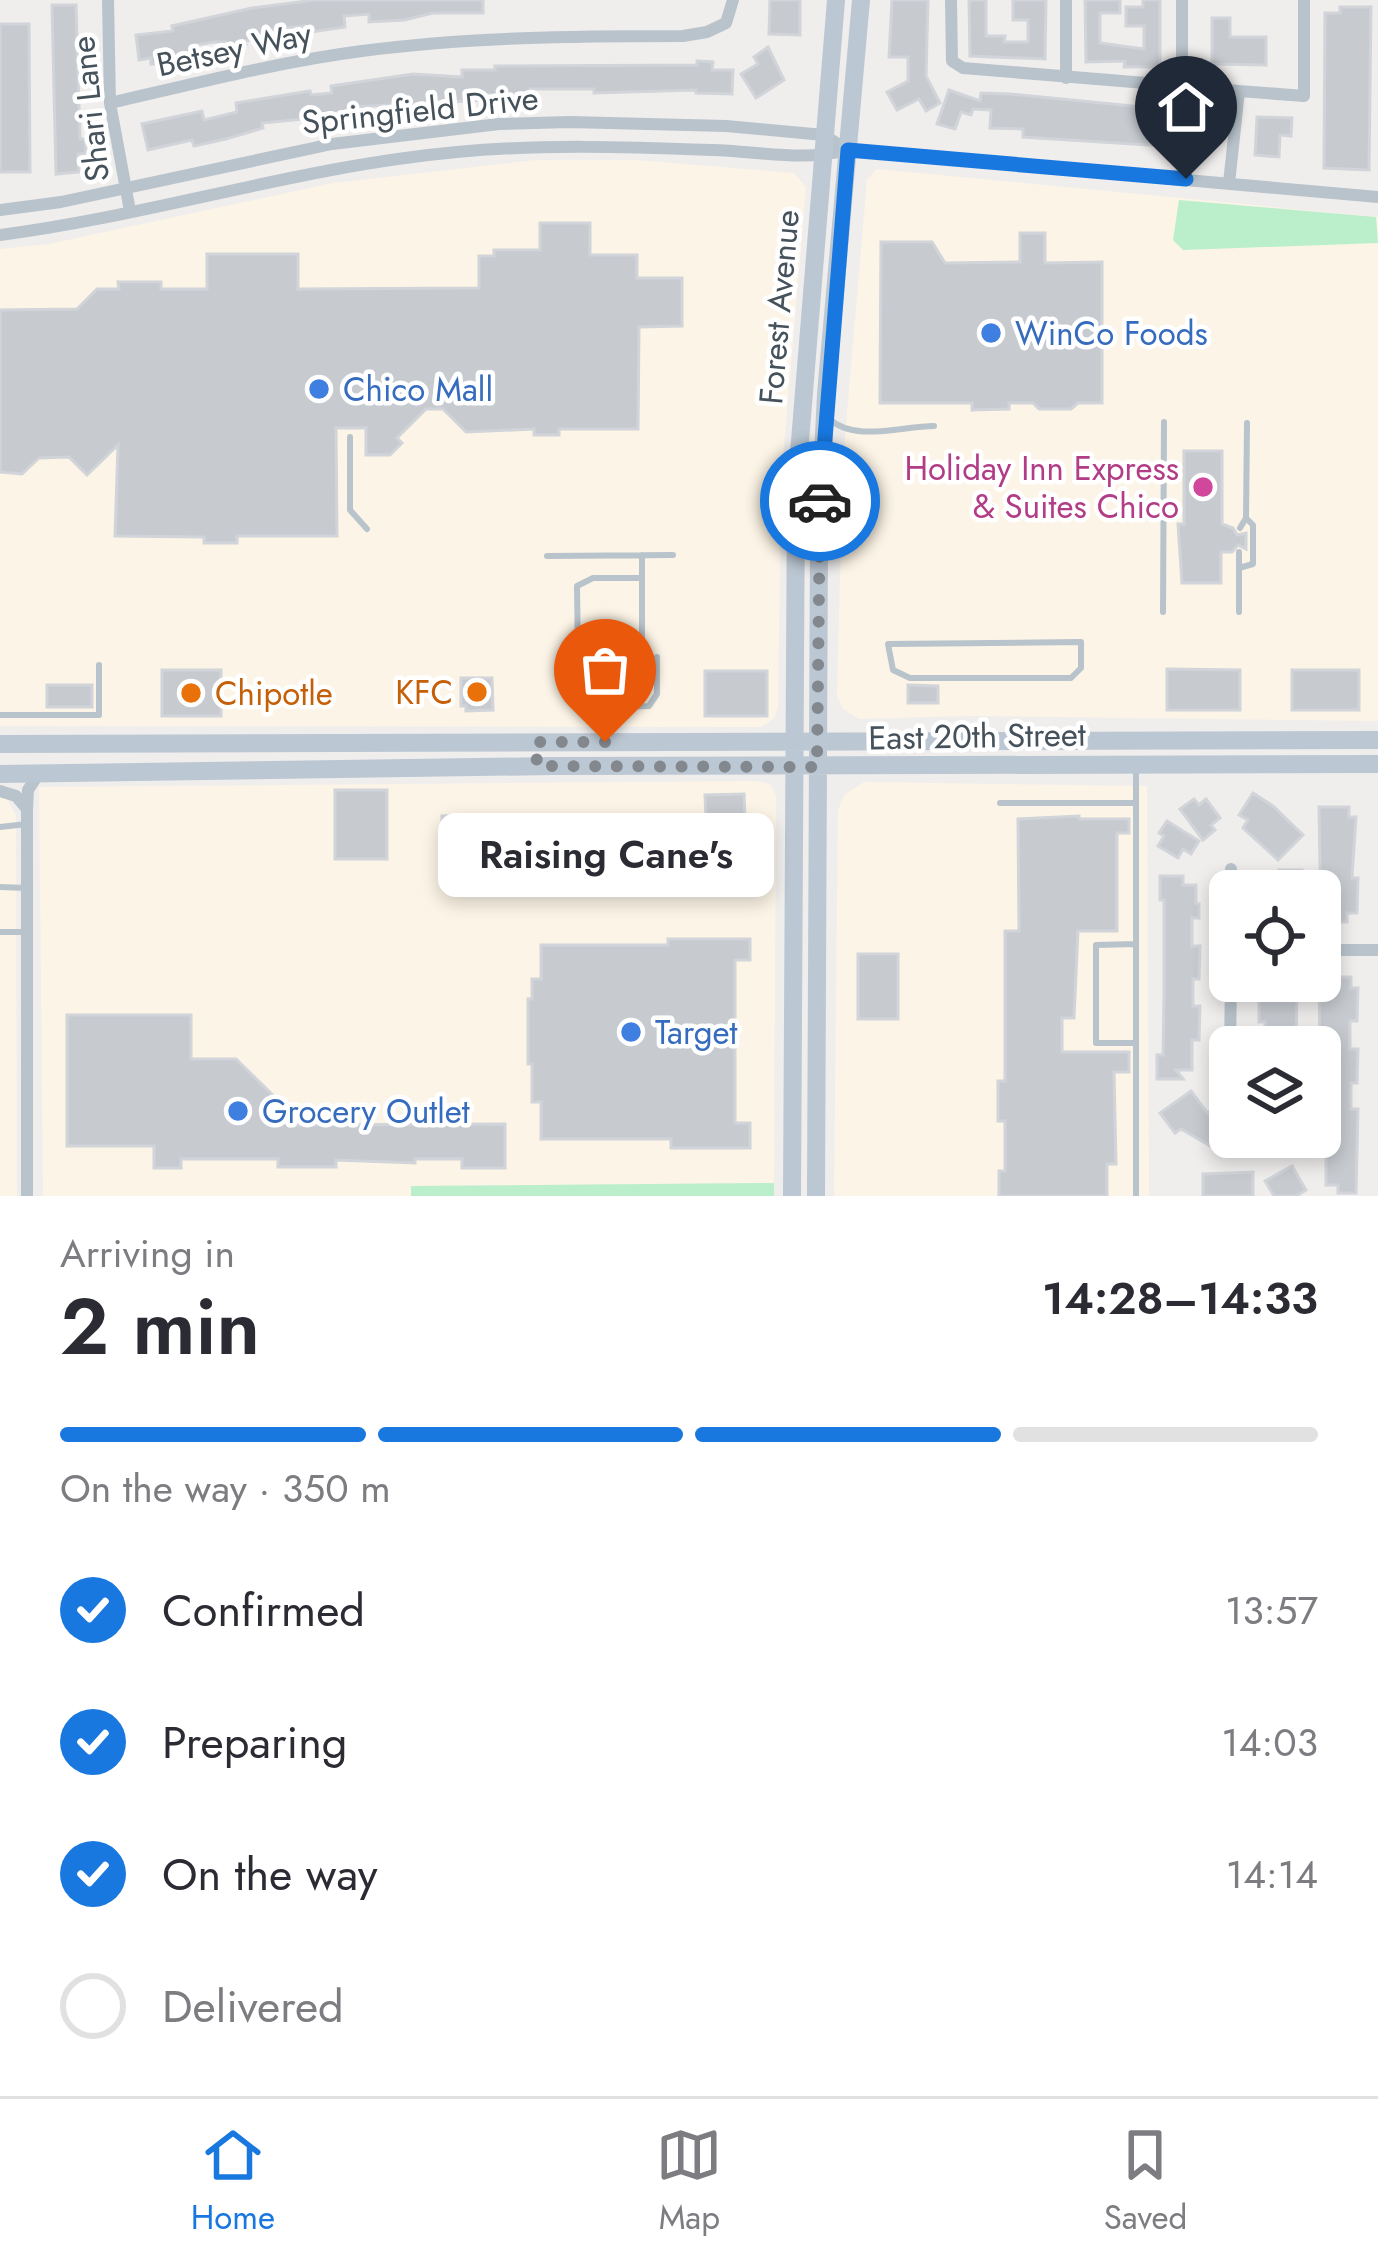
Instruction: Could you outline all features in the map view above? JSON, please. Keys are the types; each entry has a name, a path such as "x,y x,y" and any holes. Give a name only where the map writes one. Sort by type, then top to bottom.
{"street":[{"name":"Shari Lane","path":"108,0 110,103 130,211"},
{"name":"Betsey Way","path":"110,103 269,66 361,51 559,35 683,36 726,23 733,0"},
{"name":"Forest Avenue","path":"792,1196 798,449 836,0"},
{"name":"Forest Avenue","path":"816,1196 819,536 861,0"},
{"path":"951,0 952,61 963,68 1304,96 1304,0"},
{"path":"1066,0 1066,77"},
{"path":"1181,0 1182,86"},
{"path":"1228,183 1239,91"},
{"name":"Springfield Drive","path":"0,210 332,144 499,124 658,123 824,135 848,150"},
{"name":"Springfield Drive","path":"0,235 316,170 457,152 621,146 822,157 848,150 1378,197"},
{"name":"East 20th Street","path":"0,744 1378,740"},
{"path":"137,741 138,770"},
{"path":"544,742 545,766"},
{"name":"East 20th Street","path":"0,774 545,766 1378,764"},
{"path":"27,1196 27,816 28,790 40,772"},
{"path":"0,791 16,796 27,816"},
{"path":"1341,950 1378,950"}],"lane":[{"path":"825,415 843,428 869,431 934,426"},
{"path":"1163,422 1163,612"},
{"path":"1240,528 1246,518 1247,423"},
{"path":"350,436 350,510 367,529"},
{"path":"1239,568 1252,564 1253,525 1246,518"},
{"path":"1239,552 1239,611"},
{"path":"642,555 642,658"},
{"path":"547,556 673,555"},
{"path":"578,656 577,586 592,578 642,578"},
{"path":"1081,643 1081,668 1071,678 910,678 892,670 888,652 888,644 1081,643"},
{"path":"578,680 578,693 590,708 649,706 657,694 657,657"},
{"path":"0,715 99,716 99,665"},
{"path":"1136,764 1136,1196"},
{"path":"1000,802 1136,802"},
{"path":"0,827 27,816"},
{"path":"0,887 27,888"},
{"path":"0,932 27,932"},
{"path":"1136,944 1096,945 1096,1043 1136,1043"}],"shaded area":[{"path":"536,160 636,160 794,173 806,187 781,483 778,707 774,718 761,727 0,726 0,249 49,244 333,183"},
{"path":"877,169 1378,217 1378,721 859,719 843,709 837,696 843,460 867,180"},
{"path":"864,782 1147,786 1149,1196 834,1196 838,810 845,794"},
{"path":"770,784 776,795 774,1183 412,1186 411,1196 43,1196 39,787"},
{"path":"6,797 16,815 17,1196 0,1196 0,798"}],"green space":[{"path":"1179,200 1376,217 1378,243 1183,250 1173,240"},
{"path":"774,1183 774,1196 411,1196 411,1186"}],"building":[{"path":"315,0 483,0 483,13 433,13 369,22 369,14 344,16 345,27 304,33 304,26 267,30 268,38 246,44 190,46 193,57 151,64 151,58 139,60 136,35 173,31 172,26 252,8"},
{"path":"770,0 800,0 800,35 769,34"},
{"path":"892,0 928,0 926,76 940,103 926,111 919,99 897,110 887,92 908,81 908,57 889,57"},
{"path":"969,0 986,0 986,36 1028,42 1028,20 1013,20 1013,0 1046,0 1045,59 970,56"},
{"path":"1085,0 1120,0 1120,13 1100,13 1100,43 1144,49 1144,26 1126,26 1126,7 1160,0 1160,67 1124,67 1125,61 1086,62"},
{"path":"52,5 76,5 80,139 85,139 86,153 78,154 79,172 56,174"},
{"path":"1340,7 1371,7 1369,170 1324,168 1325,13 1340,13"},
{"path":"1212,18 1230,18 1230,37 1266,37 1266,65 1212,64"},
{"path":"0,24 29,24 30,172 0,172"},
{"path":"768,47 784,80 756,98 741,74 758,64 754,57"},
{"path":"697,61 713,62 712,70 733,70 732,94 530,89 531,93 485,95 485,100 354,107 355,114 262,123 263,128 226,139 194,146 192,140 148,150 142,124 202,111 204,120 237,112 236,103 310,91 311,95 332,93 331,86 413,74 462,77 462,70 495,70 495,66 697,65"},
{"path":"949,90 980,101 981,93 1010,94 1214,114 1211,149 1023,137 1023,129 990,128 991,110 973,109 971,115 961,112 955,129 937,124"},
{"path":"1257,117 1292,118 1291,136 1280,135 1279,157 1255,155"},
{"name":"Chico Mall","path":"540,223 590,223 590,255 637,255 637,278 682,278 682,326 639,327 638,429 559,429 559,435 534,435 534,429 466,432 443,409 426,409 397,438 402,443 390,455 366,455 366,428 336,428 337,536 237,536 237,543 204,543 204,537 115,536 118,445 87,475 69,457 39,458 22,474 0,472 0,310 77,309 97,289 119,289 118,282 161,282 161,289 207,289 207,254 298,254 298,289 479,288 479,256 494,256 494,250 540,250"},
{"name":"WinCo Foods","path":"1020,233 1045,233 1045,263 1102,262 1102,403 1039,409 1033,403 1009,403 1009,409 972,410 972,403 880,403 881,242 932,242 945,263 1020,262"},
{"name":"Holiday Inn Express & Suites Chico","path":"1184,451 1222,451 1222,524 1237,535 1246,533 1246,549 1238,545 1232,552 1221,552 1221,583 1182,583 1178,524 1184,524"},
{"path":"569,656 577,663 588,656 588,666 629,666 629,699 595,700 595,685 583,674 575,673 570,681"},
{"path":"1167,669 1240,670 1240,710 1167,710"},
{"name":"Chipotle","path":"162,670 221,670 221,716 162,716"},
{"path":"1292,670 1359,670 1359,710 1292,710"},
{"path":"705,671 767,671 767,716 705,716"},
{"name":"KFC","path":"461,678 492,678 493,710 466,711 461,706"},
{"path":"47,685 92,685 92,707 47,707"},
{"path":"908,685 938,686 938,703 908,703"},
{"path":"335,790 387,790 387,859 335,859"},
{"path":"1253,793 1303,835 1278,860 1243,828 1248,820 1239,815"},
{"path":"744,794 745,819 706,820 705,795"},
{"path":"1194,799 1199,805 1206,799 1220,818 1203,840 1180,809"},
{"path":"1319,807 1349,807 1349,817 1356,817 1352,878 1358,878 1357,913 1347,913 1347,922 1341,922 1341,870 1320,870"},
{"path":"508,815 509,858 442,858 442,816"},
{"path":"579,816 622,816 622,847 579,848"},
{"path":"1018,819 1129,819 1129,833 1117,833 1117,931 1078,931 1074,1018 1062,1018 1062,1052 1129,1052 1129,1072 1114,1072 1116,1164 1107,1164 1107,1196 999,1196 999,1171 1005,1171 1005,1121 998,1121 998,1081 1005,1081 1005,931 1019,931"},
{"path":"1167,821 1199,841 1191,854 1183,849 1178,858 1158,846"},
{"path":"1160,876 1183,876 1183,885 1196,885 1199,904 1199,918 1192,918 1192,946 1200,946 1199,979 1193,979 1193,1006 1200,1006 1199,1040 1192,1040 1192,1070 1176,1070 1183,1079 1157,1079 1157,1055 1163,1055 1164,997"},
{"name":"Target","path":"668,939 750,939 750,960 735,960 735,1123 750,1123 750,1148 671,1148 671,1139 541,1139 541,1102 532,1102 532,1064 528,1064 528,999 532,999 532,979 541,979 541,945 668,945"},
{"path":"858,954 898,954 898,1019 858,1019"},
{"path":"1341,977 1351,977 1351,988 1358,988 1357,1021 1350,1021 1350,1049 1358,1049 1357,1083 1351,1083 1351,1109 1358,1109 1356,1193 1338,1193 1338,1185 1326,1185 1326,1158 1341,1158 1341,1026 1320,1026 1319,1002 1341,1002"},
{"path":"1259,1002 1297,1002 1296,1026 1259,1022"},
{"path":"67,1015 191,1015 191,1059 236,1059 293,1115 293,1125 505,1124 505,1168 462,1168 462,1159 415,1159 415,1163 336,1160 336,1167 278,1167 278,1159 181,1159 181,1168 154,1168 154,1146 67,1146"},
{"path":"1191,1091 1209,1112 1209,1145 1181,1129 1175,1133 1160,1113"},
{"path":"1292,1166 1306,1190 1296,1196 1274,1196 1265,1181"},
{"path":"1253,1172 1253,1196 1203,1196 1203,1174"}],"way so far":[{"path":"605,742 536,742 537,766 817,767 820,501"}],"place":[{"name":"WinCo Foods","path":"991,333"},
{"name":"Chico Mall","path":"319,389"},
{"name":"Holiday Inn Express & Suites Chico","path":"1203,487"},
{"name":"KFC","path":"477,692"},
{"name":"Chipotle","path":"191,693"},
{"name":"Raising Cane's","path":"605,742"},
{"name":"Target","path":"631,1032"},
{"name":"Grocery Outlet","path":"238,1111"}],"route":[{"path":"820,501 848,150 1186,179"}]}
